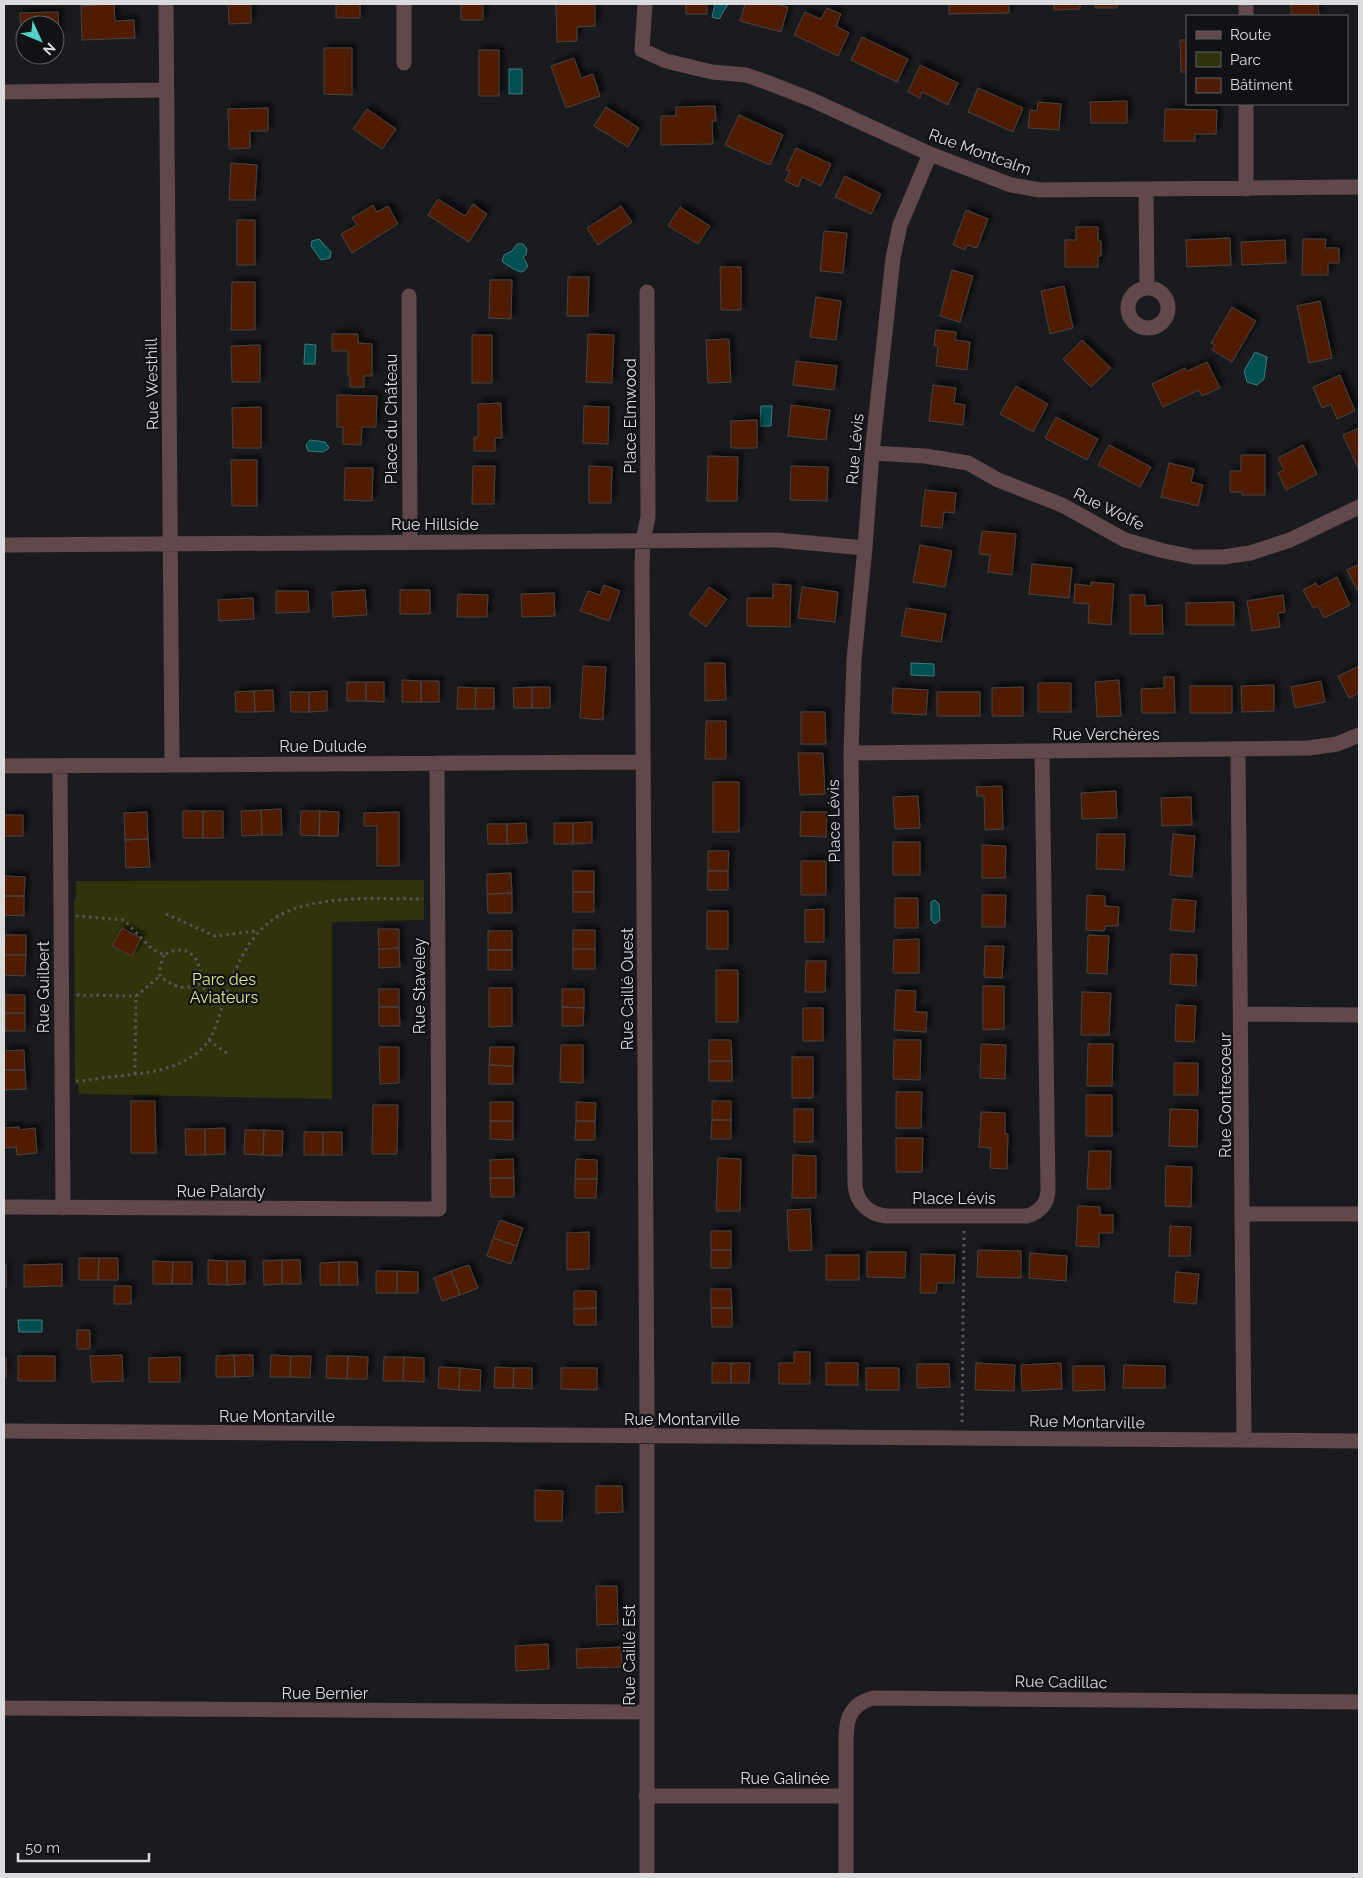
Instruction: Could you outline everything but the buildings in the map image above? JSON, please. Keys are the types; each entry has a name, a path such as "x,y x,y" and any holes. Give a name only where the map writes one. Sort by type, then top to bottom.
{"street":[{"name":"Rue Westhill","path":"166,4 172,544 172,764"},
{"path":"404,4 404,63"},
{"name":"Rue Montcalm","path":"645,4 642,50 666,61 712,72 746,75 766,82 930,154 1002,182 1030,190 1359,187"},
{"path":"4,92 166,90"},
{"path":"1246,105 1246,189"},
{"name":"Rue Lévis","path":"851,754 854,659 872,453 895,247 900,225 930,154"},
{"path":"1146,189 1147,288"},
{"name":"Place Elmwood","path":"643,540 648,517 647,292"},
{"name":"Place du Château","path":"409,296 410,541"},
{"name":"Rue Wolfe","path":"872,453 925,456 968,463 998,480 1062,505 1125,540 1194,557 1223,557 1250,553 1290,540 1359,506"},
{"name":"Rue Caillé Ouest","path":"643,540 647,1437"},
{"name":"Rue Hillside","path":"4,545 777,540 865,548"},
{"name":"Rue Verchères","path":"851,754 1238,750 1318,747 1337,744 1359,735"},
{"name":"Rue Contrecoeur","path":"1238,750 1244,1440"},
{"name":"Place Lévis","path":"851,754 855,1190 862,1204 870,1212 881,1215 1027,1216 1040,1209 1048,1196 1042,752"},
{"name":"Rue Dulude","path":"4,766 643,762"},
{"name":"Rue Staveley","path":"437,763 436,898 439,1209"},
{"name":"Rue Guilbert","path":"60,766 60,996 63,1208"},
{"path":"1241,1014 1359,1015"},
{"name":"Rue Palardy","path":"4,1207 439,1209"},
{"path":"1243,1214 1359,1214"},
{"name":"Rue Montarville","path":"4,1431 1359,1441"},
{"name":"Rue Caillé Est","path":"647,1437 647,1874"},
{"name":"Rue Cadillac","path":"846,1796 846,1729 848,1718 858,1705 874,1698 1359,1702"},
{"name":"Rue Bernier","path":"4,1708 646,1712"},
{"name":"Rue Galinée","path":"646,1796 846,1796 846,1874"}],"path":[{"path":"61,1081 83,1081 165,1070 182,1063 198,1052 209,1040 220,1017 240,960 248,944 258,931 290,910 338,900 436,898"},
{"path":"166,914 214,936 258,931"},
{"path":"61,915 124,920 152,949 164,956"},
{"path":"160,976 160,967 164,956 172,951 180,950 195,957 200,965 199,984"},
{"path":"160,976 180,988 199,984"},
{"path":"60,996 136,996 160,976"},
{"path":"199,984 223,1005"},
{"path":"135,1074 136,996"},
{"path":"209,1040 229,1055"},
{"path":"962,1422 964,1216"}],"green space":[{"name":"Parc des Aviateurs","path":"424,880 424,920 332,922 332,1099 79,1094 78,1084 75,1084 74,899 76,899 76,881"}],"water":[{"path":"715,4 728,4 719,19 712,17"},
{"path":"509,69 522,69 522,94 509,94"},
{"path":"319,239 331,252 330,258 321,260 311,246 312,241"},
{"path":"517,244 523,244 527,249 526,255 523,257 528,266 521,272 502,261 504,255 512,251"},
{"path":"305,344 316,345 315,364 304,364"},
{"path":"1255,352 1267,357 1264,379 1257,385 1247,382 1244,371"},
{"path":"761,406 772,406 771,426 760,426"},
{"path":"310,440 325,442 329,448 323,452 308,451 306,445"},
{"path":"911,663 934,664 934,676 911,675"},
{"path":"935,900 939,904 940,920 935,924 931,920 931,902"},
{"path":"18,1320 42,1320 42,1332 19,1332"}]}
